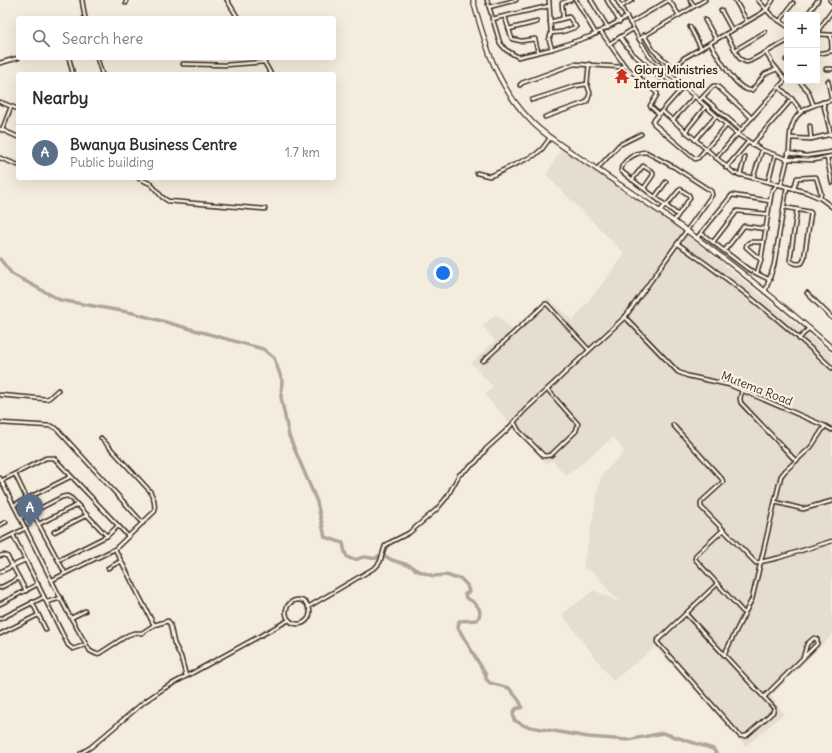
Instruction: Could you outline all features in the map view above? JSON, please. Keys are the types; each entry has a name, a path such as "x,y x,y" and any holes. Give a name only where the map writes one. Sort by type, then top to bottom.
{"main road":[{"path":"473,0 487,50 500,80 509,94 531,121 551,137 697,238 832,348"}],"street":[{"path":"82,0 86,16"},
{"path":"227,0 237,16"},
{"path":"487,0 500,43 506,50 518,56 552,49 602,32 627,18"},
{"path":"500,0 501,4"},
{"path":"489,7 514,0"},
{"path":"549,0 550,40 552,49"},
{"path":"563,18 562,3 571,0"},
{"path":"576,0 596,34"},
{"path":"591,0 608,28"},
{"path":"607,0 620,22"},
{"path":"617,0 649,56 700,100 716,116 752,145 775,156 787,159 814,160 832,156"},
{"path":"620,6 632,0"},
{"path":"630,23 669,0 679,15"},
{"path":"690,0 694,6"},
{"path":"639,39 705,0"},
{"path":"735,0 747,21"},
{"path":"758,0 766,10 784,24"},
{"path":"669,74 682,60 766,10 773,0"},
{"path":"809,12 818,0"},
{"path":"780,21 793,3"},
{"path":"492,19 549,6"},
{"path":"721,10 732,30"},
{"path":"820,29 832,11"},
{"path":"505,16 512,39 520,42 535,39 538,52"},
{"path":"550,22 570,17 576,28 551,33"},
{"path":"705,20 716,39"},
{"path":"509,30 537,22"},
{"path":"690,27 701,48"},
{"path":"609,44 633,29"},
{"path":"602,32 625,66 657,93 650,106 659,114"},
{"path":"735,50 765,32"},
{"path":"820,33 831,35 832,51 820,53"},
{"path":"726,34 740,59 746,62 784,43"},
{"path":"644,35 653,50 674,69"},
{"path":"620,36 632,53 668,85"},
{"path":"710,43 726,71 746,90 752,90 765,74 776,69"},
{"path":"766,53 776,69 784,76"},
{"path":"0,63 16,59"},
{"path":"70,60 72,72"},
{"path":"98,60 101,72"},
{"path":"183,64 225,65 264,62 270,72"},
{"path":"520,85 574,64 625,66"},
{"path":"545,117 587,102 590,93 587,84 589,64"},
{"path":"638,78 647,67"},
{"path":"826,69 832,69"},
{"path":"716,158 784,81"},
{"path":"782,185 793,124 802,111 813,104 832,100 828,81"},
{"path":"532,100 575,86 587,84"},
{"path":"802,84 808,91 813,104"},
{"path":"684,86 653,121 654,124 694,158 698,158 727,125"},
{"path":"700,100 713,86 717,86 752,118"},
{"path":"779,87 802,111"},
{"path":"673,120 695,96"},
{"path":"703,97 741,130"},
{"path":"752,145 792,99"},
{"path":"0,102 16,108"},
{"path":"790,138 811,139 831,134 823,102"},
{"path":"11,106 1,130 16,136"},
{"path":"685,132 706,106"},
{"path":"662,111 726,168 734,173 777,185 782,185 820,198 832,208"},
{"path":"695,140 716,116"},
{"path":"810,126 811,139"},
{"path":"597,169 619,145 641,134"},
{"path":"477,173 489,176 493,175 533,156 542,149 551,137"},
{"path":"726,168 748,142"},
{"path":"753,178 762,150"},
{"path":"308,607 376,567 383,554 385,546 409,533 437,508 447,497 459,475 476,462 486,449 625,317 712,195 711,190 669,164 644,152 634,156 621,167 622,172 678,215"},
{"path":"788,153 806,156 832,152"},
{"path":"768,182 775,156"},
{"path":"740,175 745,157"},
{"path":"0,158 16,164"},
{"path":"827,158 832,183"},
{"path":"632,180 643,166 653,172 653,175 644,188"},
{"path":"794,189 797,178 816,177 821,193 820,198"},
{"path":"142,180 151,184 162,197 168,201 265,209"},
{"path":"655,197 666,182"},
{"path":"757,272 761,260 767,214 772,191 777,185"},
{"path":"765,292 774,265 788,187"},
{"path":"660,212 679,189 681,189 689,195 690,198 674,221"},
{"path":"697,238 732,195 770,201"},
{"path":"784,207 810,212 811,214 804,259 802,263 799,264 790,260 797,210"},
{"path":"713,242 737,211 767,214"},
{"path":"718,254 744,226 766,229"},
{"path":"701,233 748,269 757,272 770,280"},
{"path":"761,260 746,249 746,246 750,242 764,242"},
{"path":"678,244 730,282 831,366"},
{"path":"807,294 832,318"},
{"path":"483,361 545,304 547,304 589,350"},
{"name":"Mutema Road","path":"625,317 678,372 688,376 726,384 742,390 832,430"},
{"path":"799,339 809,328"},
{"path":"0,395 46,399 58,390"},
{"path":"514,422 519,431 542,455 551,455 576,431 578,424 548,390"},
{"path":"742,390 740,399 741,403 796,461"},
{"path":"0,423 51,426 56,428 143,522"},
{"path":"673,425 722,479 722,482 701,502 700,505 756,563 761,563 832,540"},
{"path":"724,655 752,599 781,476 813,444 825,426"},
{"path":"52,580 115,549 155,511 155,504 152,494 101,438"},
{"path":"128,536 70,477 57,460 51,457 1,480 60,598 85,645 90,651 98,653 128,635 142,633 154,625 168,621 186,676"},
{"path":"15,474 27,499"},
{"path":"14,505 70,477"},
{"path":"21,518 65,496 70,497 107,536"},
{"path":"775,502 803,509 832,501"},
{"path":"39,524 77,505"},
{"path":"32,512 65,573"},
{"path":"54,532 87,515"},
{"path":"0,525 6,522"},
{"path":"59,560 107,536 118,526"},
{"path":"0,541 26,528"},
{"path":"723,530 695,558 696,561 744,613"},
{"path":"13,535 24,560 38,584 68,646 73,649 85,645"},
{"path":"115,549 154,625"},
{"path":"0,556 6,555 26,591"},
{"path":"0,572 24,560"},
{"path":"108,568 121,561"},
{"path":"0,588 19,578"},
{"path":"0,604 38,584"},
{"path":"686,614 774,708 773,712 746,736 740,736 658,643 658,640 717,584"},
{"path":"0,619 44,597"},
{"path":"47,602 60,598"},
{"path":"299,600 305,602 308,607 310,612 306,621 301,624 296,624 288,620 286,610 288,605 293,601 299,600"},
{"path":"32,602 46,630"},
{"path":"71,618 85,611"},
{"path":"0,634 38,615"},
{"path":"81,753 91,747 144,702 186,676 288,620"},
{"path":"764,697 817,644 818,640 816,638 813,638 808,642 802,658"}],"shaded area":[{"path":"562,148 683,231 832,354 832,635 771,696 784,714 746,746 655,647 613,681 562,614 594,590 620,603 595,574 583,567 601,476 624,452 614,437 566,476 552,460 546,464 485,395 493,387 471,363 495,341 483,326 496,314 512,330 548,298 573,321 625,254 546,175"}],"waterway":[{"path":"0,259 12,274 60,300 133,313 263,349 274,358 282,380 281,397 289,436 317,502 325,537 343,543 346,556 350,559 358,559 362,557 377,558 378,556 385,556 433,576 446,575 460,578 467,585 469,592 465,594 466,598 476,604 480,613 477,620 459,621 458,628 486,675 486,679 490,683 509,688 520,702 522,707 517,708 513,712 514,720 525,726 588,737 628,740 663,733 713,749 716,753"}],"place":[{"name":"Glory Ministries International","path":"622,76"},
{"name":"Bwanya Business Centre","path":"30,527"}]}
